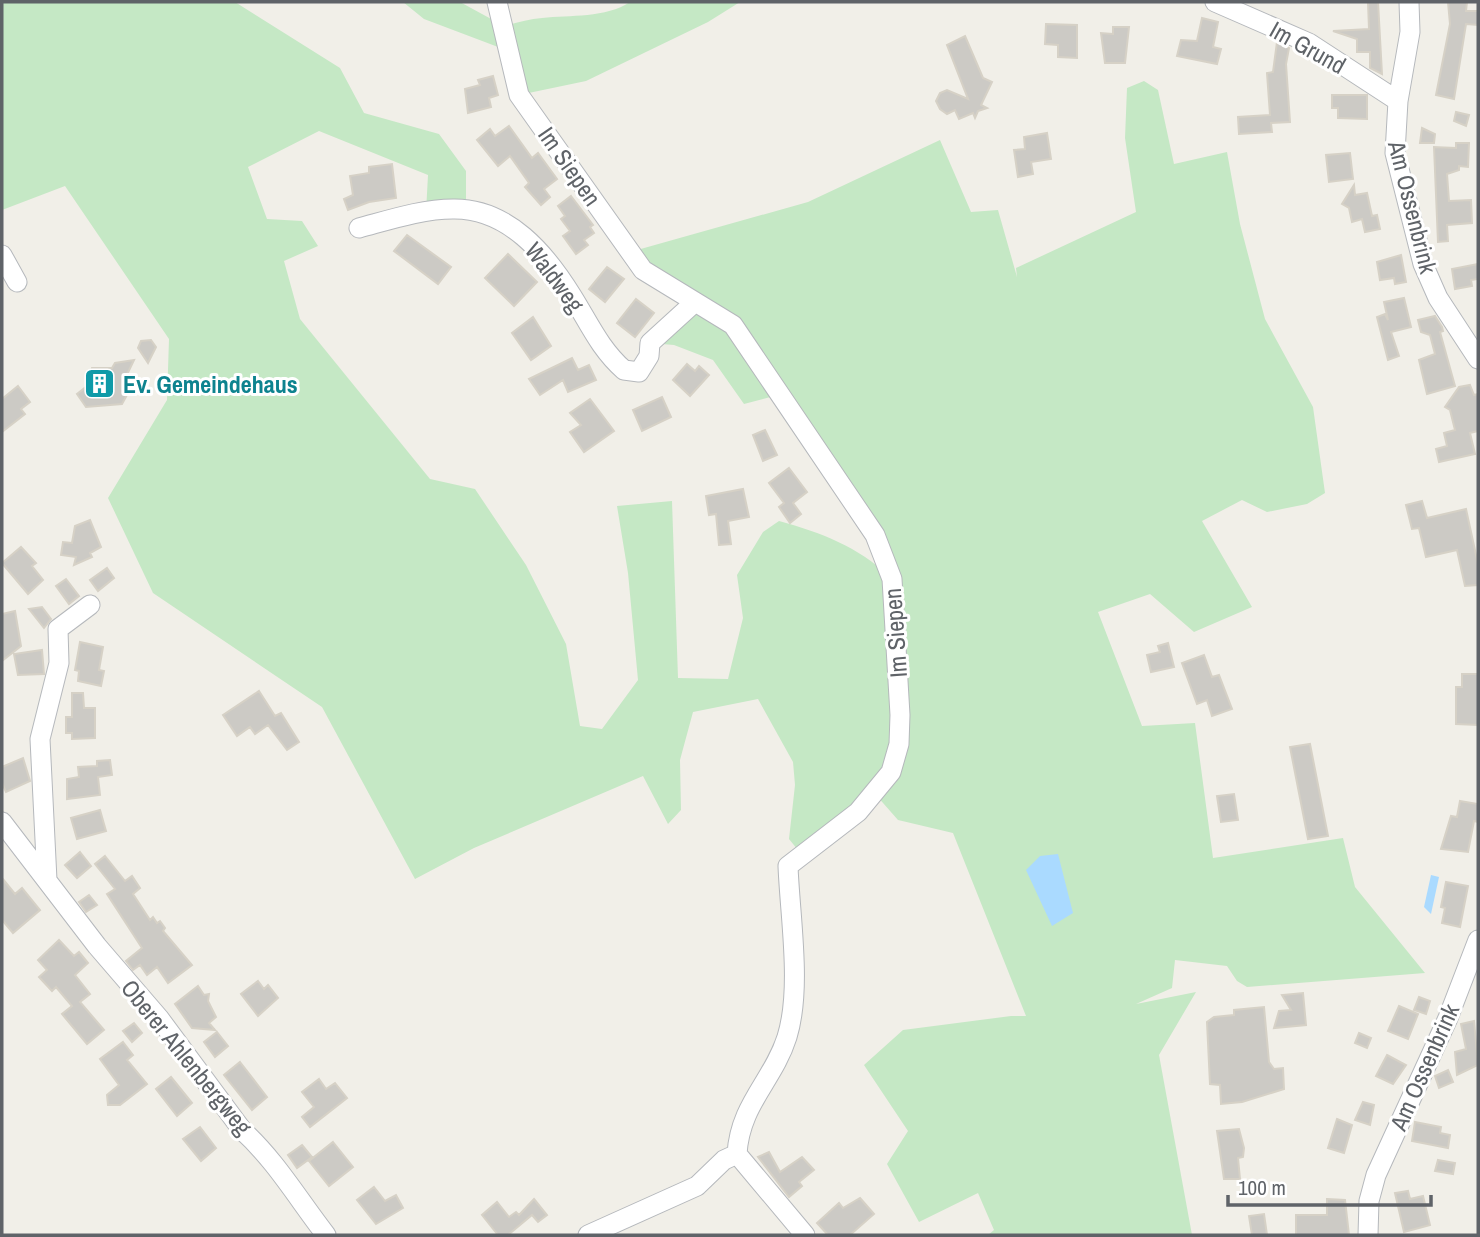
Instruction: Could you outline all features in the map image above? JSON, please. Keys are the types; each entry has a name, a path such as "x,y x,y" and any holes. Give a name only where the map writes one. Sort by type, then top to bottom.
{"street":[{"name":"Im Siepen","path":"497,2 519,95 643,270 733,325 875,535 892,579 895,597 899,744 891,772 876,794 859,812 788,866 793,966 792,1013 787,1038 738,1130 737,1154"},
{"name":"Im Grund","path":"1215,2 1309,43 1398,101"},
{"name":"Am Ossenbrink","path":"1409,2 1410,32 1398,101 1395,153 1423,264 1438,298 1478,359"},
{"name":"Waldweg","path":"359,228 453,209 503,223 522,234 555,268 599,342 624,370 639,372 649,356 650,343 695,302"},
{"path":"2,255 17,282"},
{"path":"47,880 40,739 59,663 58,629 90,605"},
{"name":"Oberer Ahlenbergweg","path":"2,822 97,946 159,1018 242,1130 259,1145 299,1195 326,1235"},
{"name":"Am Ossenbrink","path":"1368,1235 1369,1201 1376,1175 1448,1018 1478,940"},
{"path":"588,1235 697,1186 724,1160 737,1154 805,1235"}],"green space":[{"path":"2,2 235,2 340,68 364,113 439,134 466,171 466,210 426,212 428,175 319,131 248,167 267,219 302,221 318,246 284,261 300,319 430,479 475,489 526,565 566,644 580,726 602,729 638,680 628,573 617,506 672,501 678,678 728,679 743,618 737,575 763,532 779,521 810,530 852,549 890,577 778,395 744,404 713,360 674,345 650,343 695,302 630,252 808,202 940,140 971,212 998,210 1017,277 1016,268 1136,212 1125,138 1127,88 1144,81 1158,90 1174,164 1227,152 1240,224 1265,319 1313,407 1325,493 1307,504 1267,512 1242,500 1202,521 1252,607 1194,632 1150,594 1098,612 1142,726 1195,723 1213,858 1343,838 1355,887 1425,973 1247,987 1237,981 1227,966 1175,960 1172,988 1136,1004 1196,992 1159,1055 1192,1235 988,1235 994,1230 978,1193 919,1222 887,1164 908,1131 864,1065 903,1030 1026,1016 953,833 898,820 876,795 802,855 789,839 795,785 793,762 758,699 693,712 680,760 681,810 668,824 643,776 474,848 415,879 322,707 153,593 108,498 167,400 169,339 65,186 2,210"},
{"path":"403,2 460,2 504,26 537,19 610,11 630,2 740,2 708,22 586,81 519,95 511,52 424,19"}],"water":[{"path":"1058,854 1073,913 1052,926 1026,870 1040,856"},
{"path":"1431,875 1439,877 1431,914 1424,907"}],"building":[{"path":"1368,2 1378,2 1382,74 1370,68 1370,52 1357,52 1357,39 1333,31 1369,29"},
{"path":"1448,2 1467,2 1466,11 1478,11 1478,25 1466,24 1454,99 1436,95 1450,24"},
{"path":"1202,18 1218,22 1213,47 1221,49 1217,64 1177,56 1181,40 1197,41"},
{"path":"1046,24 1077,25 1077,58 1058,57 1058,45 1045,44"},
{"path":"1113,27 1129,27 1125,63 1105,63 1101,33 1113,34"},
{"path":"965,36 983,78 992,82 981,105 987,108 978,111 975,118 973,113 959,119 955,110 947,114 940,109 936,101 940,93 947,90 968,99 947,45"},
{"path":"1277,42 1289,48 1286,64 1290,122 1271,123 1272,132 1239,134 1238,117 1270,115 1267,73 1273,72"},
{"path":"493,76 498,95 489,98 491,107 468,113 465,89 480,85 478,80"},
{"path":"1332,95 1367,95 1367,119 1338,118 1338,108 1332,108"},
{"path":"1456,112 1469,115 1466,126 1454,121"},
{"path":"509,126 532,158 538,153 557,179 544,189 550,197 541,205 525,187 529,183 510,156 498,166 477,140 490,129 495,136"},
{"path":"1422,128 1435,134 1434,143 1420,143"},
{"path":"1047,133 1051,159 1031,162 1033,174 1018,177 1014,150 1025,149 1024,137"},
{"path":"1456,143 1469,143 1468,167 1459,166 1459,170 1447,174 1449,201 1471,200 1472,223 1447,225 1448,241 1438,242 1434,147 1456,148"},
{"path":"1350,153 1353,179 1329,182 1326,155"},
{"path":"392,164 396,198 369,202 348,210 344,199 353,195 350,176 369,173 369,167"},
{"path":"1354,185 1355,195 1367,193 1372,216 1377,215 1380,229 1365,232 1362,219 1352,222 1349,208 1342,204"},
{"path":"571,196 593,225 590,227 594,233 584,240 588,245 576,254 563,236 570,231 561,219 565,216 558,206"},
{"path":"407,235 451,267 438,284 394,251"},
{"path":"508,254 537,282 514,306 485,278"},
{"path":"1401,255 1406,282 1395,284 1394,278 1380,280 1377,262"},
{"path":"1478,264 1478,279 1471,280 1472,286 1455,289 1452,269"},
{"path":"607,267 624,279 605,302 589,289"},
{"path":"1404,298 1411,327 1391,332 1399,356 1388,360 1377,317 1385,314 1388,320 1384,302"},
{"path":"636,299 654,313 635,337 617,323"},
{"path":"1435,316 1442,327 1443,331 1440,332 1455,386 1427,394 1419,360 1435,354 1430,335 1421,332 1418,320"},
{"path":"533,317 551,346 531,360 512,333"},
{"path":"151,340 156,347 148,363 138,348 141,341"},
{"path":"572,358 578,370 589,365 596,380 568,392 563,380 540,395 529,379"},
{"name":"Ev. Gemeindehaus","path":"134,360 122,385 128,393 122,404 86,407 77,394 87,386 92,368 112,368 115,363"},
{"path":"687,364 695,371 699,366 709,375 690,396 673,380"},
{"path":"1470,385 1474,395 1478,394 1478,431 1470,433 1475,454 1439,462 1436,449 1447,446 1444,433 1455,430 1450,410 1445,407 1459,387"},
{"path":"18,386 30,402 21,409 25,414 2,432 2,399"},
{"path":"662,397 671,417 642,431 633,410"},
{"path":"590,399 614,431 584,452 570,432 581,425 570,413"},
{"path":"765,430 777,455 763,461 753,435"},
{"path":"789,468 807,492 793,503 801,514 790,523 779,507 784,503 769,483"},
{"path":"743,489 749,517 728,521 731,544 719,545 716,514 709,515 706,496"},
{"path":"1422,501 1427,518 1466,509 1478,564 1478,585 1465,586 1457,550 1426,557 1419,528 1412,529 1406,505"},
{"path":"90,520 101,547 90,553 92,557 74,565 76,557 61,555 63,542 72,543 75,526"},
{"path":"21,547 36,563 32,566 43,580 28,594 2,563"},
{"path":"107,568 114,578 98,591 90,580"},
{"path":"66,579 79,596 69,604 56,586"},
{"path":"42,607 51,619 44,628 29,609"},
{"path":"15,611 21,646 2,661 2,614"},
{"path":"80,642 103,647 99,670 104,671 101,686 78,681 79,671 75,670"},
{"path":"1168,643 1174,667 1151,672 1147,655 1160,652 1158,646"},
{"path":"42,650 44,674 18,675 14,654"},
{"path":"1204,655 1212,677 1219,675 1232,709 1212,716 1207,700 1197,704 1182,663"},
{"path":"1462,674 1478,674 1478,725 1456,724 1456,687 1462,687"},
{"path":"259,691 275,716 281,713 299,742 287,750 268,725 255,734 250,727 237,736 223,715"},
{"path":"72,693 83,693 84,708 95,708 95,738 72,739 72,733 66,733 66,717 72,717"},
{"path":"1310,744 1328,836 1308,839 1290,747"},
{"path":"23,758 30,781 6,792 2,783 2,767"},
{"path":"110,760 112,775 98,777 100,795 67,799 67,779 79,777 78,767 97,766 97,761"},
{"path":"1234,794 1238,820 1221,822 1217,796"},
{"path":"1460,801 1478,804 1478,822 1474,821 1468,852 1441,849 1451,816 1457,817"},
{"path":"100,810 106,831 77,839 71,818"},
{"path":"80,852 91,866 77,878 65,865"},
{"path":"105,856 125,881 132,876 140,888 133,894 150,920 153,917 157,923 160,921 165,928 163,931 192,965 168,983 157,967 147,975 140,965 133,970 126,961 142,948 107,894 115,889 95,864"},
{"path":"2,878 15,894 22,888 40,910 13,933 2,920"},
{"path":"1446,882 1468,886 1460,927 1442,923 1445,908 1441,907"},
{"path":"89,895 97,905 86,912 79,902"},
{"path":"59,940 74,956 79,952 88,963 75,975 90,994 80,1002 104,1030 87,1044 62,1014 72,1006 56,987 52,991 39,977 47,970 38,960"},
{"path":"258,981 264,989 268,985 278,998 258,1016 241,994"},
{"path":"198,986 204,995 209,994 208,1001 216,1017 209,1023 215,1030 192,1028 175,1004"},
{"path":"1303,993 1306,1025 1274,1028 1279,1011 1291,1010 1282,995"},
{"path":"1419,997 1430,1001 1426,1014 1414,1010"},
{"path":"1399,1006 1418,1014 1408,1039 1388,1031"},
{"path":"1264,1007 1269,1062 1274,1069 1283,1068 1284,1089 1242,1102 1221,1104 1220,1085 1210,1084 1207,1022 1214,1017 1234,1015 1234,1010"},
{"path":"1474,1021 1478,1065 1457,1075 1455,1052 1466,1049 1461,1024"},
{"path":"134,1023 142,1033 132,1042 123,1031"},
{"path":"217,1032 228,1046 215,1057 204,1042"},
{"path":"1359,1033 1371,1038 1367,1048 1355,1043"},
{"path":"123,1042 133,1055 127,1060 147,1084 120,1105 108,1105 107,1095 119,1085 100,1059"},
{"path":"1387,1055 1406,1065 1393,1084 1376,1076"},
{"path":"240,1062 267,1097 252,1110 224,1075"},
{"path":"1448,1070 1453,1082 1439,1088 1435,1076"},
{"path":"171,1077 192,1103 177,1116 156,1089"},
{"path":"319,1079 326,1089 335,1083 347,1098 310,1127 302,1117 314,1107 302,1092"},
{"path":"1363,1102 1374,1105 1370,1125 1355,1120"},
{"path":"1337,1119 1352,1125 1344,1153 1328,1148"},
{"path":"1415,1122 1441,1127 1440,1133 1450,1135 1448,1148 1412,1141"},
{"path":"200,1127 216,1148 201,1161 183,1139"},
{"path":"1239,1129 1244,1148 1243,1157 1238,1158 1240,1179 1224,1179 1217,1131"},
{"path":"333,1142 353,1167 329,1186 309,1161"},
{"path":"302,1145 312,1157 297,1168 288,1155"},
{"path":"769,1152 780,1172 802,1157 814,1170 799,1182 802,1186 789,1197 758,1157"},
{"path":"1438,1160 1455,1163 1453,1174 1435,1171"},
{"path":"374,1187 385,1201 396,1195 403,1208 376,1224 357,1200"},
{"path":"1408,1191 1410,1199 1423,1196 1430,1225 1404,1232 1395,1193"},
{"path":"860,1198 874,1214 850,1235 828,1235 817,1223 839,1203 843,1208"},
{"path":"534,1199 547,1215 538,1222 532,1215 508,1235 498,1235 482,1215 497,1202 509,1217 516,1212 519,1215"},
{"path":"1327,1199 1345,1200 1349,1235 1296,1235 1296,1215 1327,1215"},
{"path":"1264,1214 1267,1235 1252,1235 1249,1216"}],"place":[{"name":"Ev. Gemeindehaus","path":"100,384"}]}
